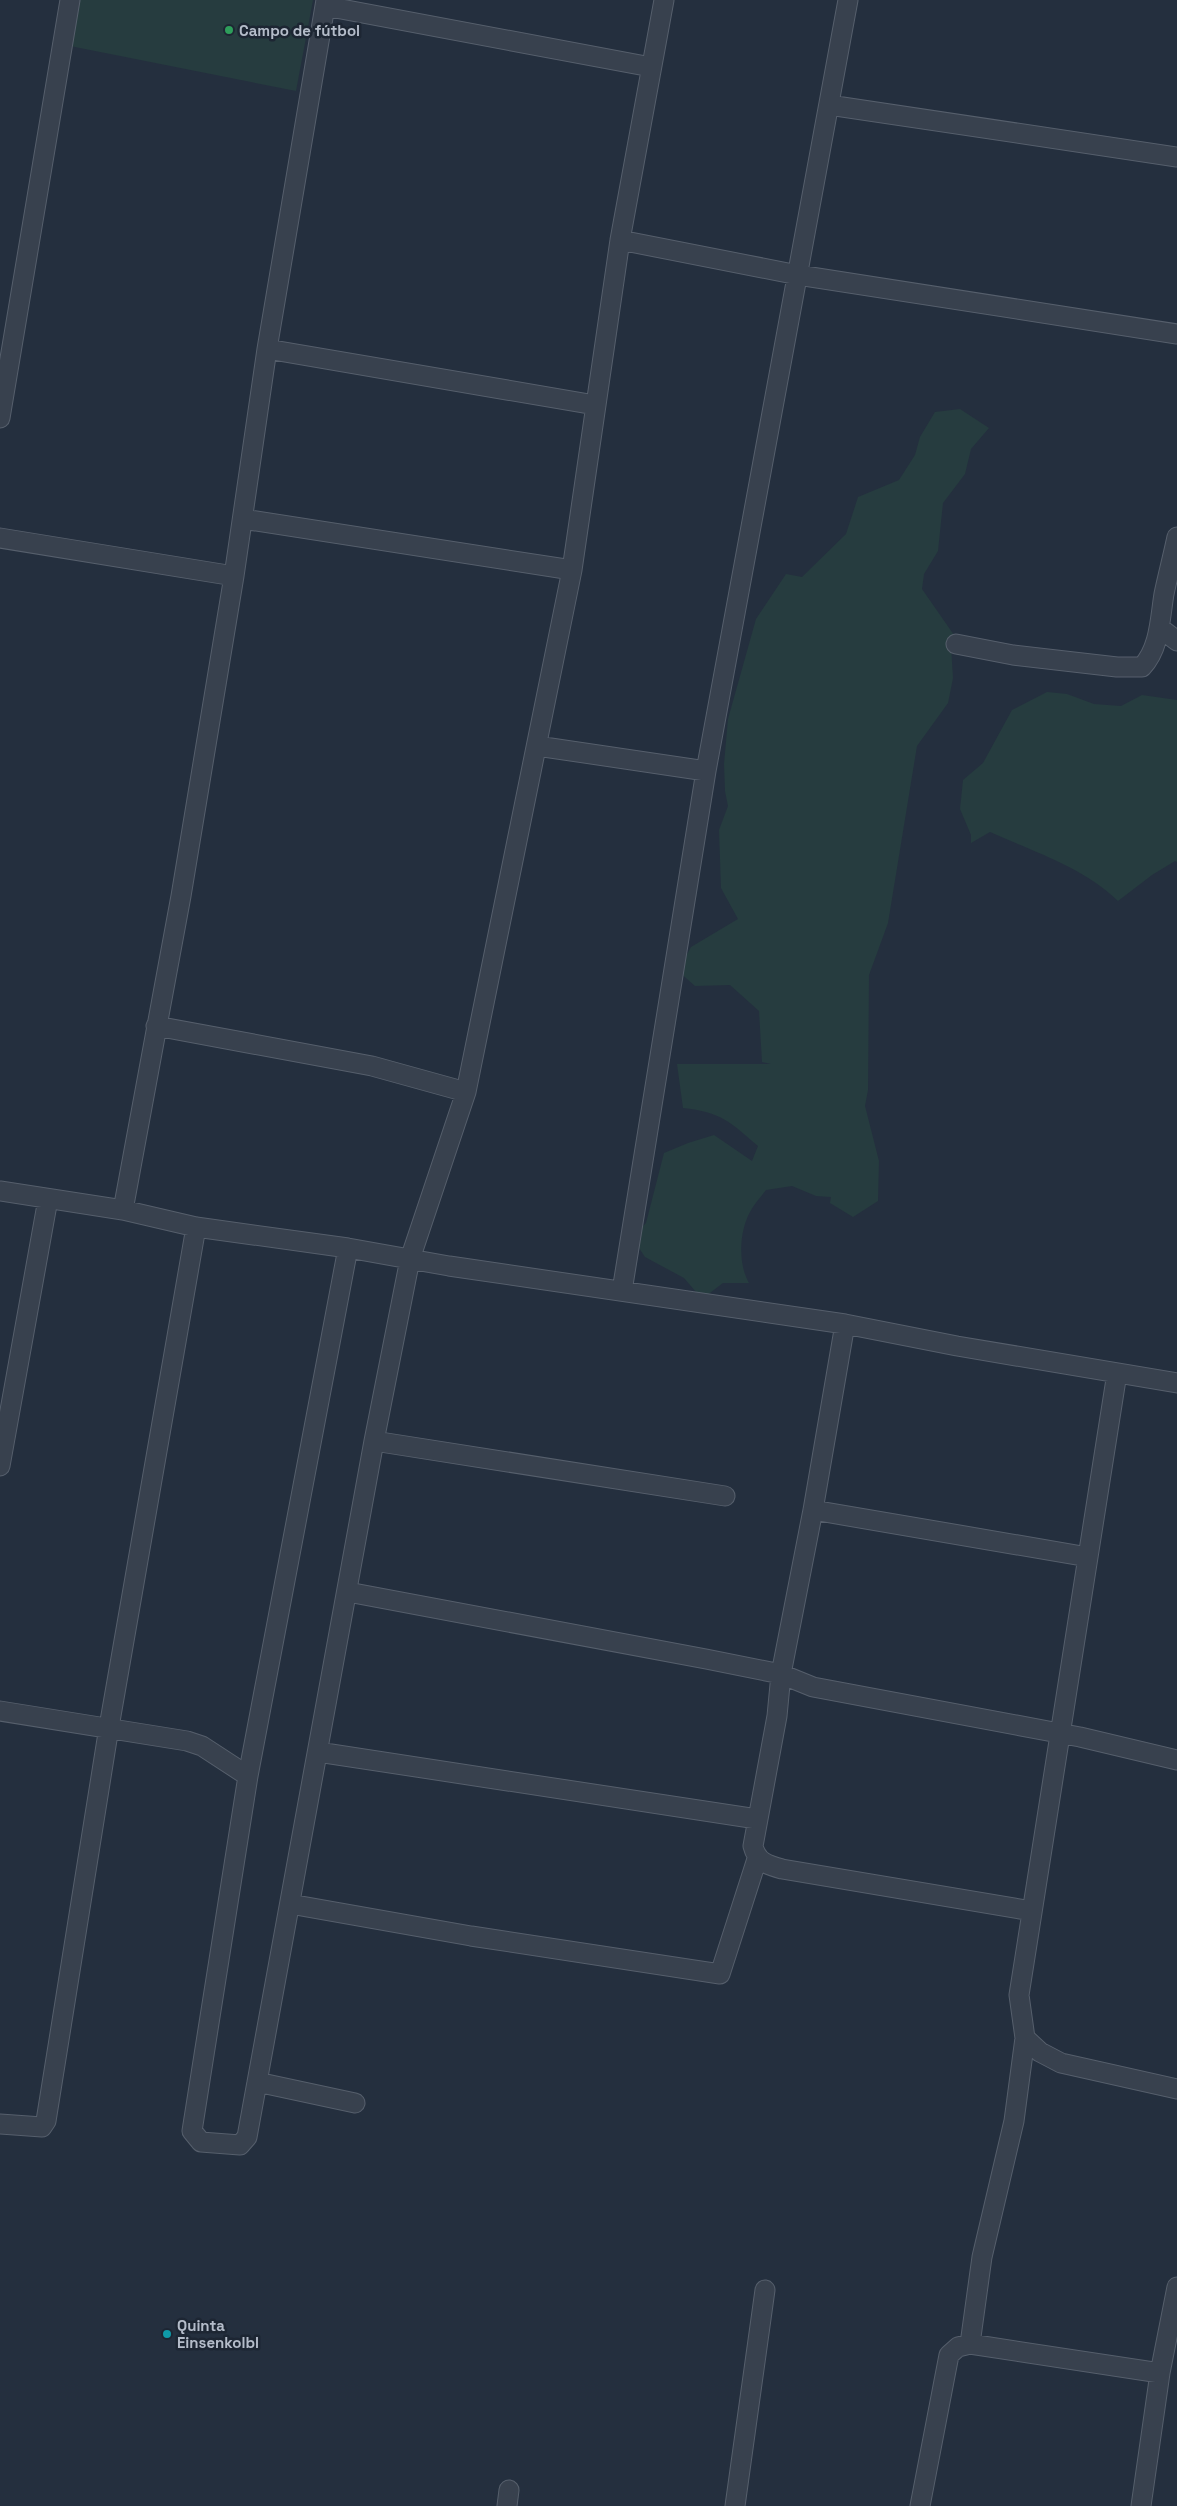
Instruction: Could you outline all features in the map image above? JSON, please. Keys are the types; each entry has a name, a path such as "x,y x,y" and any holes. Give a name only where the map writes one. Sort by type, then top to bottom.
{"street":[{"path":"0,418 70,0"},
{"path":"348,1248 248,1776 192,2131 201,2142 240,2144 245,2142 348,1592 374,1441 410,1259 466,1092 572,570 620,240 664,0"},
{"path":"622,1290 706,771 848,0"},
{"path":"123,1210 234,576 267,349 325,3 651,67"},
{"path":"829,104 1177,156"},
{"path":"620,240 798,275 1177,334"},
{"path":"267,349 596,405"},
{"path":"243,519 572,570"},
{"path":"956,644 1013,655 1134,668 1142,667 1147,661 1160,628 1164,596 1177,537"},
{"path":"0,538 234,576"},
{"path":"1160,628 1177,641"},
{"path":"537,746 706,771"},
{"path":"156,1026 372,1066 466,1092"},
{"path":"0,1191 123,1210 196,1227 348,1248 410,1259 845,1324 958,1346 1177,1383"},
{"path":"0,1466 48,1199"},
{"path":"0,2124 36,2128 42,2127 46,2121 109,1727 196,1227"},
{"path":"290,1904 471,1936 720,1974 757,1859 753,1846 757,1819 777,1716 781,1674 813,1510 845,1324"},
{"path":"970,2344 982,2257 1014,2120 1025,2038 1019,1995 1117,1373"},
{"path":"374,1441 724,1496"},
{"path":"813,1510 1088,1557"},
{"path":"348,1592 781,1674 813,1687 1060,1734 1177,1760"},
{"path":"0,1711 187,1741 202,1746 248,1776"},
{"path":"318,1752 757,1819"},
{"path":"757,1859 769,1866 782,1869 1032,1911"},
{"path":"1025,2038 1040,2052 1061,2063 1177,2089"},
{"path":"257,2082 355,2103"},
{"path":"1141,2506 1160,2373 1177,2287"},
{"path":"735,2506 765,2290"},
{"path":"920,2506 949,2355 958,2347 970,2344 1160,2373"}],"green space":[{"path":"78,0 313,0 296,91 70,46"},
{"path":"960,409 989,428 971,449 965,474 943,503 938,551 924,574 922,589 954,635 951,646 953,678 948,703 917,746 888,923 869,975 868,1090 865,1106 879,1161 878,1201 853,1217 830,1203 831,1197 816,1196 792,1186 766,1190 746,1220 742,1238 743,1267 749,1283 723,1283 702,1299 684,1278 645,1257 639,1248 636,1233 646,1223 664,1153 714,1135 752,1161 758,1146 732,1124 716,1115 683,1108 677,1064 771,1064 762,1062 759,1011 730,985 695,986 678,971 691,947 738,919 721,888 719,830 728,806 725,791 724,764 728,719 756,619 786,574 802,577 846,534 858,497 899,480 915,455 920,437 935,412"},
{"path":"1047,692 1067,694 1094,704 1121,706 1142,695 1177,700 1177,862 1175,861 1152,875 1118,901 1104,889 1074,870 990,832 971,843 971,835 960,809 963,780 983,763 1012,710"}],"place":[{"name":"Campo de fútbol","path":"229,30"},
{"name":"Quinta Einsenkolbl","path":"167,2334"}]}
